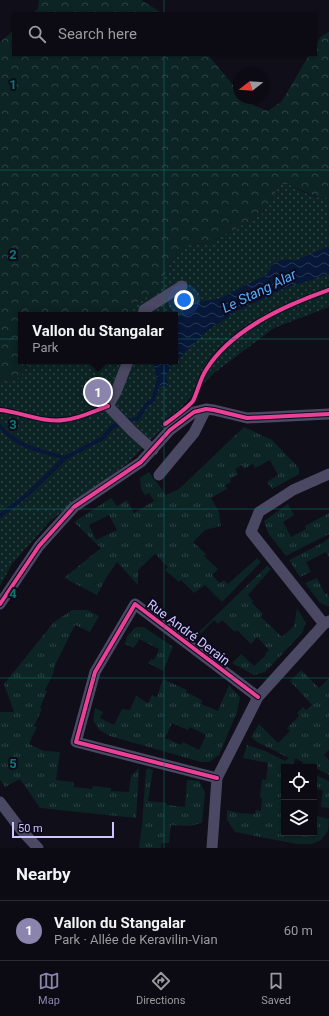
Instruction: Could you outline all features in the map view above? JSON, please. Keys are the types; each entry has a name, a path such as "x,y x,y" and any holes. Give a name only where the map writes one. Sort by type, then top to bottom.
{"street":[{"path":"144,312 144,310 182,286"},
{"path":"127,364 116,392 112,409 132,431 153,450"},
{"path":"158,475 194,433 206,409"},
{"path":"0,604 39,546 74,507 141,462 170,430 194,412 206,409 247,418 329,414"},
{"path":"212,848 218,778 258,697 326,622 251,532 259,512 293,490 329,474"},
{"name":"Rue André Derain","path":"218,778 76,742 96,672 135,604 258,697"},
{"path":"0,802 22,831 38,848"}],"green space":[{"path":"39,0 141,0 160,12 34,12 38,9"},
{"path":"12,32 12,56 209,56 233,85 233,104 250,104 268,111 282,101 308,56 317,56 318,41 322,36 329,32 329,198 316,197 292,186 280,185 261,215 210,243 191,244 172,261 156,292 136,303 128,312 18,312 18,364 30,364 19,378 0,382 0,42"},
{"path":"288,184 318,198 329,198 329,307 274,328 214,373 173,418 128,463 51,520 12,564 0,586 0,382 19,378 30,364 178,364 178,312 128,312 136,303 156,292 172,261 182,251 191,244 210,243 261,215 280,185"},
{"path":"244,427 272,440 299,468 299,474 272,489 267,482 278,475 270,460 255,468 253,464 244,469 242,465 235,469 238,474 230,479 231,482 225,485 227,489 211,498 219,512 221,526 205,530 193,542 206,554 204,556 218,569 212,575 220,583 224,580 228,584 257,558 261,562 222,602 205,585 194,593 181,580 179,582 165,570 168,567 155,554 138,570 138,585 117,562 97,595 64,578 101,548 74,522 111,498 117,506 127,500 134,513 154,501 149,493 145,495 141,489 140,478 149,472 166,495 179,489","holes":["109,515 117,530 96,540 89,525"]},
{"path":"288,504 294,515 283,522 291,537 306,529 305,526 329,513 329,534 286,556 268,533 264,521"},
{"path":"329,538 329,557 326,552 306,562 311,572 300,577 289,560"},
{"path":"267,566 271,569 248,595 253,601 252,603 263,614 261,617 282,637 294,626 297,608 306,623 302,633 265,672 254,675 232,663 241,654 254,666 266,655 265,654 269,650 257,637 251,644 237,630 235,632 222,620 218,624 214,620 197,638 196,635"},
{"path":"317,578 325,594 327,593 329,598 329,607 320,603 305,583"},
{"path":"72,610 87,610 99,616 90,632 75,625 55,665 53,674 45,690 47,691 40,708 42,709 34,726 37,727 29,744 44,751 60,752 56,780 74,782 74,787 92,789 93,786 111,788 111,791 129,792 131,776 139,768 136,818 40,808 20,779 5,787 0,780 0,712 14,712 4,684 54,622"},
{"path":"136,627 144,627 173,647 163,671 148,663 151,659 154,660 159,649 139,639 134,648 125,644 127,636"},
{"path":"301,670 319,688 329,678 329,750 324,755 329,760 329,775 317,769 317,764 302,764 303,762 295,758 294,764 281,764 281,836 317,836 317,816 329,819 328,831 321,840 312,844 297,844 235,832 227,820 227,810 239,813 255,814 256,810 261,811 262,798 260,798 262,779 266,780 268,763 243,758 247,745 265,751 285,761 289,758 257,742 251,737 259,724 278,743 290,731 287,728 299,716 297,713 303,707 306,710 312,705 290,681"},
{"path":"163,679 187,690 186,692 202,700 201,704 218,711 229,685 240,697 237,712 219,755 209,762 201,762 110,736 99,730 93,720 95,708 103,712 100,718 114,725 122,709 130,710 136,696 148,703 152,695 157,697","holes":["172,723 188,730 190,727 206,735 199,750 183,742 181,745 165,738"]},
{"path":"148,768 153,770 148,801 185,807 187,780 199,781 205,792 202,823 189,826 171,825 169,843 162,843 161,848 139,848 146,770"},
{"path":"317,775 329,781 329,808 321,807 323,790 317,789"}],"water":[{"path":"329,246 329,274 283,289 237,311 208,330 178,359 178,318 188,306 193,303 218,299 266,275 275,262 287,259 295,261"},
{"path":"154,364 173,364 166,377 169,385 160,387"}],"waterway":[{"name":"Le Stang Alar","path":"0,516 28,494 65,458 103,438 112,427 127,420 137,419 147,404 153,400 160,376"},
{"name":"Le Stang Alar","path":"0,426 22,444 65,458"}],"cycle path":[{"path":"165,424 184,410 193,401 206,370 217,355 230,342 261,320 278,311 329,290"},
{"path":"0,410 56,421 75,418 108,406"},
{"path":"0,604 39,546 74,507 141,462 170,430 194,412 206,409 247,418 329,414"},
{"path":"217,778 76,742 95,672 135,604 258,697"}],"place":[{"name":"Vallon du Stangalar","path":"98,392"}]}
